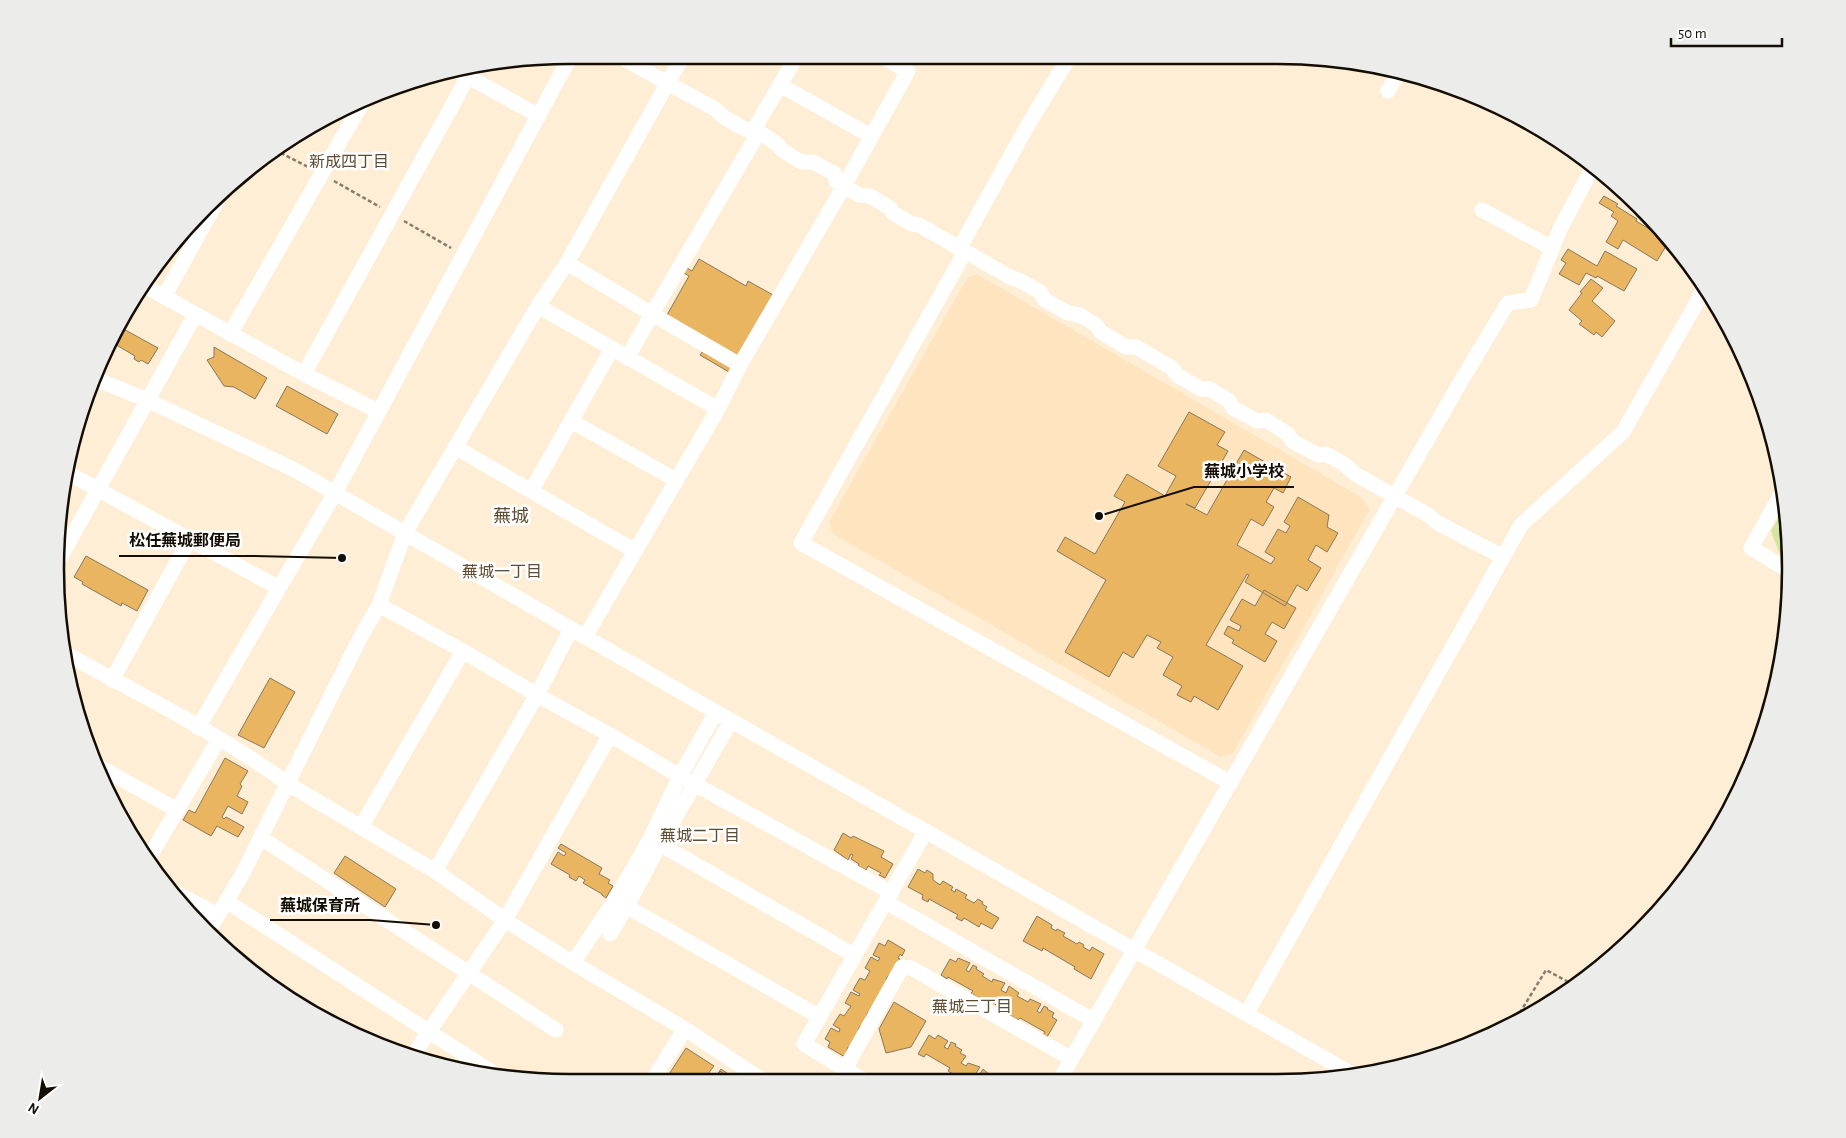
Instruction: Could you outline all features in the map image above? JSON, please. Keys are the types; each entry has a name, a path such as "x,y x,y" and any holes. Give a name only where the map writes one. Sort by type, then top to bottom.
{"street":[{"path":"198,728 335,493 566,64"},
{"path":"633,64 715,109 725,118 747,130 756,131 801,162 812,162 835,174 836,181 859,195 870,196 912,224 919,225 1040,292 1045,300 1068,313 1080,315 1096,325 1101,332 1126,347 1136,348 1172,368 1177,375 1201,389 1210,389 1229,401 1234,408 1257,421 1266,420 1288,434 1292,441 1318,456 1326,454 1393,497 1503,557"},
{"path":"212,926 261,838 360,638 379,605 406,533 538,306 567,263 678,64"},
{"path":"627,358 792,64"},
{"path":"1065,64 1029,124 962,250 800,543 1231,783"},
{"path":"584,637 718,409 740,365 844,186 911,65"},
{"path":"304,374 392,214 461,75"},
{"path":"463,75 539,116"},
{"path":"1388,91 1396,78"},
{"path":"780,85 871,136"},
{"path":"230,334 358,111"},
{"path":"1063,1074 1231,783 1434,424 1508,303 1531,300 1560,228 1590,172"},
{"path":"1482,210 1552,248"},
{"path":"164,297 207,217"},
{"path":"567,263 740,365"},
{"path":"149,288 304,374 378,411"},
{"path":"1247,1013 1521,525 1623,432 1701,295"},
{"path":"538,306 718,409"},
{"path":"65,550 195,315"},
{"path":"531,491 612,349"},
{"path":"100,381 147,400 295,470 731,721 1345,1070"},
{"path":"571,421 676,480"},
{"path":"455,447 635,551"},
{"path":"72,475 279,588"},
{"path":"1778,501 1751,548 1782,567"},
{"path":"112,680 190,539"},
{"path":"379,605 610,735 889,897 1094,1021"},
{"path":"435,872 537,695 571,629"},
{"path":"361,827 463,651"},
{"path":"71,657 267,769 288,784 435,872 505,920 573,963 685,1029 753,1074"},
{"path":"655,842 680,776 716,712"},
{"path":"573,963 621,903 655,842 694,784 731,721"},
{"path":"417,1050 505,920 610,735"},
{"path":"151,853 219,740"},
{"path":"106,770 177,810"},
{"path":"853,1074 804,1044 926,831"},
{"path":"261,838 556,1030"},
{"path":"655,842 854,955"},
{"path":"186,898 218,915"},
{"path":"226,901 483,1067"},
{"path":"610,934 621,903"},
{"path":"621,903 820,1017"},
{"path":"845,1069 902,967 911,968 1072,1059"},
{"path":"656,1074 685,1029"}],"path":[{"path":"282,153 463,255"},
{"path":"1520,1012 1546,970 1568,982"}],"shaded area":[{"path":"977,274 1361,497 1370,509 1233,753 1221,757 833,534 829,522 967,278"}],"green space":[{"path":"1779,517 1782,554 1779,552 1771,531"}],"building":[{"path":"1604,196 1618,204 1616,206 1652,231 1666,246 1657,261 1623,240 1618,249 1606,242 1618,221 1611,216 1614,212 1599,203"},
{"path":"1568,249 1597,266 1605,251 1637,269 1624,291 1597,276 1596,278 1586,273 1579,285 1559,274 1566,263 1561,260"},
{"path":"699,259 746,286 748,281 773,295 729,372 700,355 703,351 667,315 689,276 684,273 687,268 692,271"},
{"path":"1591,279 1603,288 1592,301 1615,321 1602,337 1596,332 1594,335 1579,324 1582,321 1569,310"},
{"path":"124,329 158,348 148,364 134,359 135,356 116,345"},
{"path":"214,347 267,378 255,399 234,387 224,386 207,360 214,357"},
{"path":"287,386 338,414 327,434 276,406"},
{"path":"1189,412 1225,432 1217,445 1228,451 1195,508 1186,504 1207,515 1244,450 1291,477 1283,493 1274,488 1266,502 1274,507 1263,526 1251,519 1237,545 1271,564 1275,558 1265,552 1278,529 1286,533 1290,526 1284,522 1298,497 1329,515 1327,527 1338,533 1327,552 1316,545 1308,560 1321,568 1307,591 1297,585 1285,606 1245,582 1249,575 1247,574 1206,645 1243,666 1218,710 1194,696 1191,702 1177,695 1182,686 1163,675 1173,657 1157,648 1161,642 1147,635 1133,658 1123,652 1109,677 1065,652 1106,580 1057,551 1065,537 1095,554 1125,502 1114,496 1127,474 1165,496 1176,476 1158,466"},
{"path":"86,556 148,590 137,611 122,603 121,606 82,584 83,582 74,577"},
{"path":"1264,590 1296,608 1284,629 1272,622 1265,634 1277,641 1265,662 1232,643 1234,640 1224,634 1228,626 1239,631 1241,626 1230,620 1242,599 1255,606"},
{"path":"270,678 295,692 264,748 238,735"},
{"path":"225,758 248,771 240,784 242,786 237,796 248,802 242,814 228,806 222,817 224,819 226,817 244,827 238,837 217,826 211,836 183,820 189,810 195,813"},
{"path":"843,833 884,851 881,857 893,864 885,878 879,875 881,873 868,866 866,870 858,866 859,864 851,859 853,855 851,854 848,860 834,850"},
{"path":"561,844 602,868 599,874 610,880 608,883 613,886 606,898 583,883 585,880 579,876 576,881 569,877 570,875 551,864 558,852 564,856 566,853 558,848"},
{"path":"345,856 396,889 385,907 334,873"},
{"path":"918,869 925,873 927,870 933,874 933,880 940,885 943,881 953,887 951,890 955,892 956,889 967,895 965,898 974,903 978,899 983,902 982,904 987,907 985,910 999,918 992,929 981,923 979,927 964,918 962,921 956,918 958,915 929,899 928,902 922,899 923,895 908,887"},
{"path":"1037,916 1052,925 1051,928 1065,933 1063,936 1077,944 1079,942 1090,951 1092,947 1104,954 1091,979 1043,948 1042,951 1023,941"},
{"path":"888,940 905,950 902,956 900,954 898,958 900,959 890,977 888,976 886,979 888,980 870,1012 868,1012 862,1027 860,1026 858,1030 860,1031 850,1048 848,1047 845,1057 828,1047 830,1042 825,1039 831,1028 839,1032 840,1029 833,1025 840,1014 844,1016 851,1006 845,1003 851,992 859,996 860,994 853,990 860,978 865,980 870,971 865,968 871,957 878,961 880,958 873,955 879,943 885,946"},
{"path":"958,958 970,963 966,970 969,972 973,965 984,974 982,976 992,982 993,979 1005,983 1001,990 1006,993 1009,986 1019,993 1017,996 1028,1002 1030,999 1041,1004 1037,1011 1040,1013 1044,1006 1054,1013 1052,1017 1057,1020 1047,1037 1043,1035 1045,1032 1020,1018 1018,1020 1006,1013 1007,1011 971,993 973,991 941,975 950,959 956,962"},
{"path":"894,1002 926,1021 911,1047 886,1053 879,1029"},
{"path":"929,1035 935,1039 938,1035 948,1041 944,1047 948,1049 951,1042 962,1050 960,1053 966,1056 961,1063 966,1066 968,1063 980,1067 976,1074 953,1074 948,1071 950,1068 926,1054 924,1057 918,1054"},
{"path":"686,1048 714,1066 708,1074 669,1074"},
{"path":"721,1069 728,1074 718,1074"},
{"path":"983,1069 989,1074 980,1074"}],"place":[{"name":"蕪城小学校","path":"1099,516"},
{"name":"松任蕪城郵便局","path":"342,558"},
{"name":"蕪城保育所","path":"436,925"}],"district":[{"name":"新成四丁目","path":"349,162"},
{"name":"蕪城","path":"511,517"},
{"name":"蕪城一丁目","path":"502,572"},
{"name":"蕪城二丁目","path":"700,836"},
{"name":"蕪城三丁目","path":"972,1007"}]}
